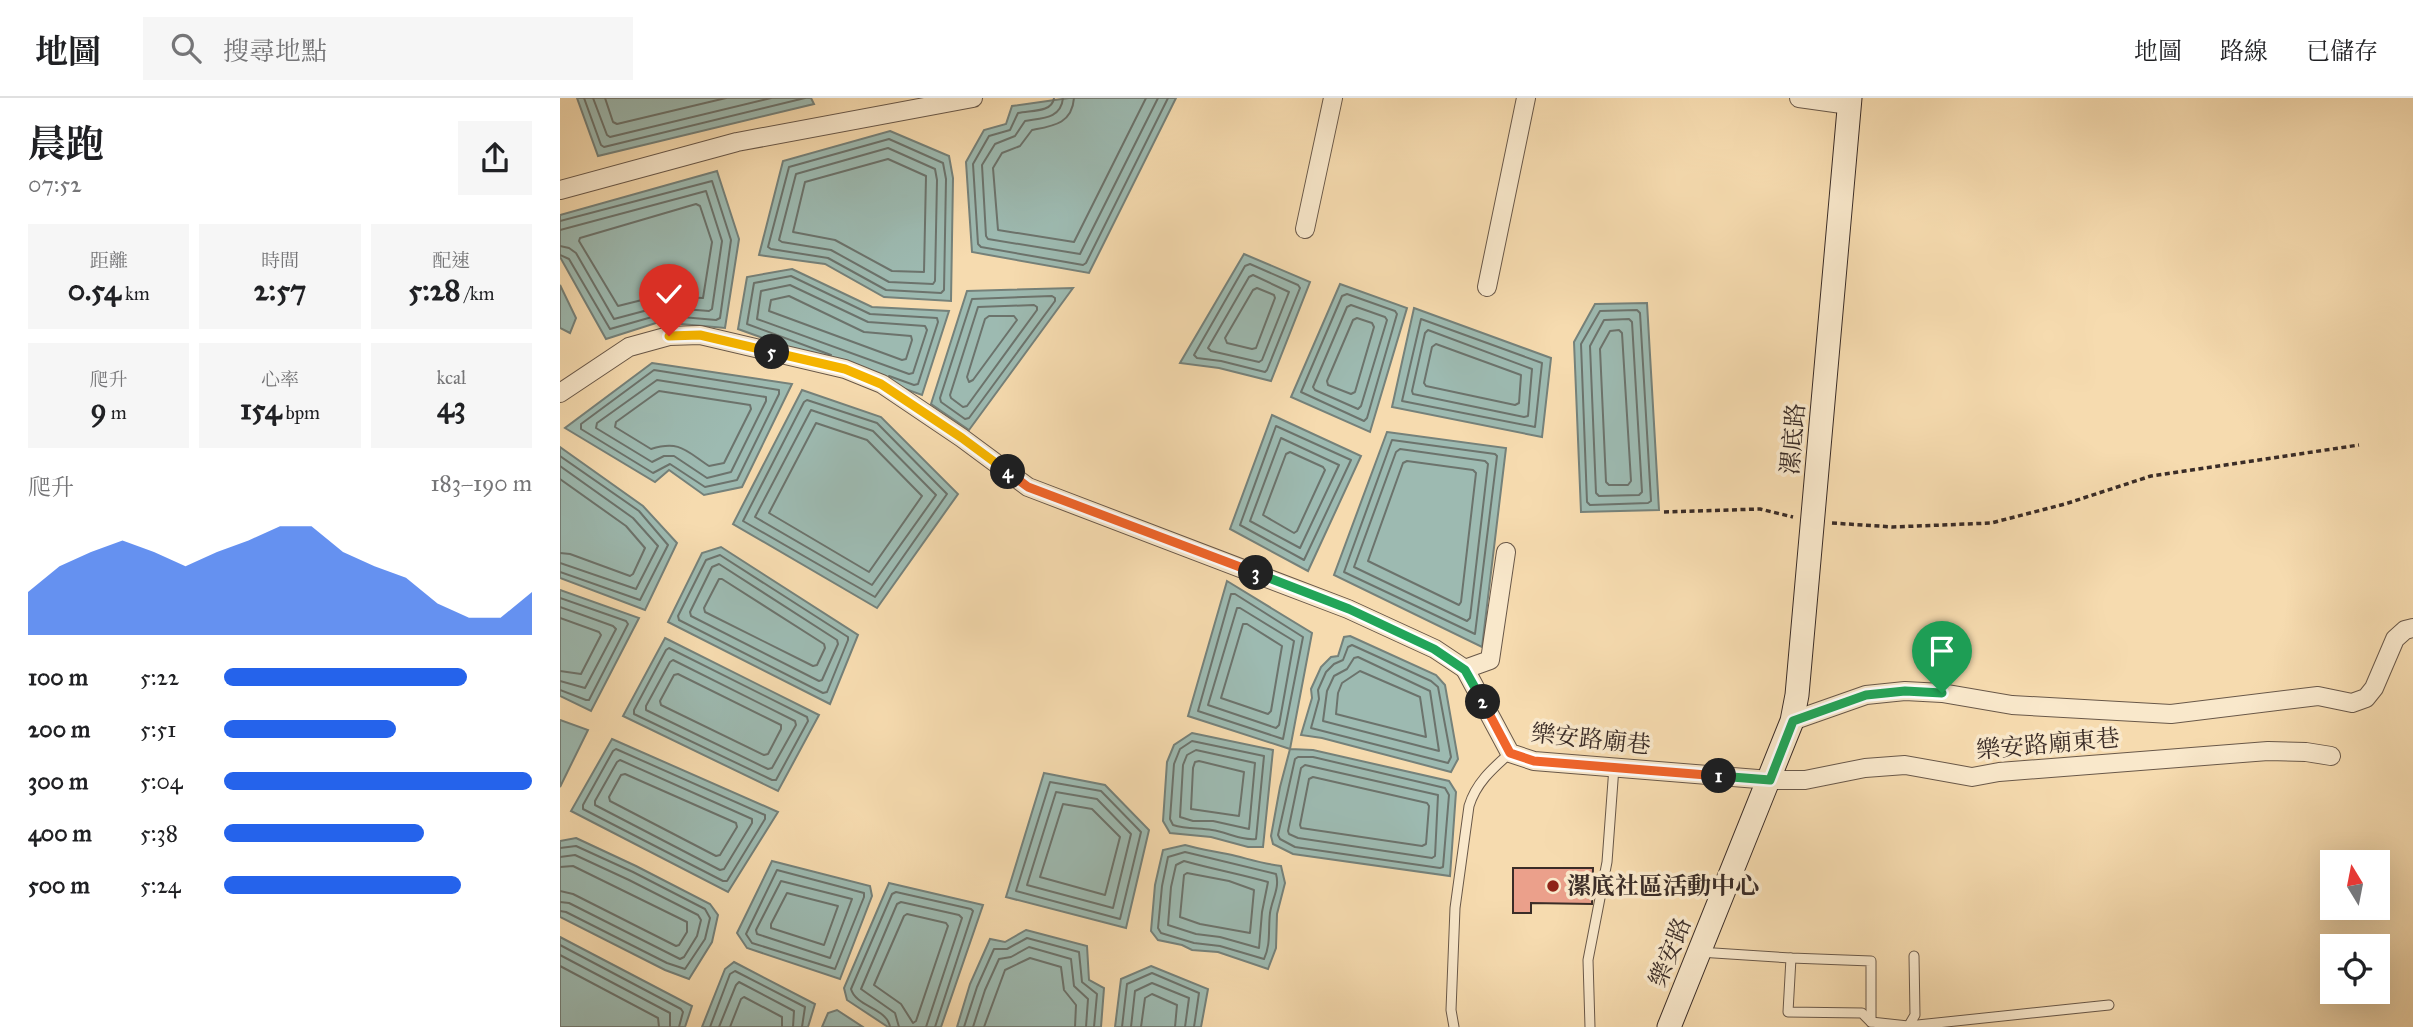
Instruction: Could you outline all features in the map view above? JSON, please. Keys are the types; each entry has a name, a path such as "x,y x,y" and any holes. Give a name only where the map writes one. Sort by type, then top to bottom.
{"street":[{"path":"560,190 737,142 973,98"},
{"path":"1305,229 1333,98"},
{"path":"1487,287 1526,98"},
{"path":"1800,98 1850,101"},
{"name":"漯底路","path":"1770,780 1793,721 1797,695 1850,101"},
{"path":"560,393 629,347 669,336 700,335 845,369 881,384 962,438 1028,487 1349,609 1434,649 1465,670 1490,660 1506,552"},
{"path":"1793,721 1866,695 1905,691 1942,693 2012,705 2171,714 2318,696 2352,703 2366,698 2374,688 2395,639 2405,630 2413,628"},
{"name":"樂安路廟巷","path":"1465,670 1510,753 1534,761 1770,780"},
{"name":"樂安路廟東巷","path":"1770,780 1805,780 1865,768 1905,765 1972,777 1999,772 2268,751 2331,756"},
{"name":"樂安路","path":"1669,1027 1770,780"}],"lane":[{"path":"1454,1027 1451,1010 1455,908 1469,806 1474,792 1486,774 1510,753"},
{"path":"1590,1027 1588,960 1607,862 1614,767"},
{"path":"1698,952 1871,961 1871,1022"},
{"path":"1908,1027 1915,1015 1914,956"},
{"path":"1791,958 1788,1012 1862,1013 1871,1022 1908,1027 2109,1004"}],"path":[{"path":"1664,512 1760,509 1812,522 1893,527 1991,523 2066,504 2151,476 2359,445"}],"water":[{"path":"577,98 811,98 814,104 598,156"},
{"path":"1069,98 1176,98 1089,273 972,252 966,162 984,130 1006,124 1012,106"},
{"path":"890,131 949,156 953,178 951,301 884,297 825,264 759,255 783,161"},
{"path":"717,171 739,239 725,328 659,322 606,339 560,257 560,215"},
{"path":"1244,254 1310,282 1271,381 1219,368 1180,363"},
{"path":"792,269 872,307 949,311 922,395 738,329 747,277"},
{"path":"1340,284 1407,308 1370,432 1291,397"},
{"path":"560,285 576,318 570,333 560,328"},
{"path":"1073,288 969,430 931,404 967,291"},
{"path":"1647,303 1659,510 1581,512 1574,342 1595,304"},
{"path":"1414,308 1551,358 1542,437 1392,407"},
{"path":"652,363 792,384 742,487 704,495 669,470 655,482 565,428"},
{"path":"802,390 881,417 958,494 877,608 733,524"},
{"path":"1272,415 1361,456 1308,571 1230,529"},
{"path":"1387,432 1506,448 1482,647 1334,575"},
{"path":"560,447 643,506 677,543 645,610 560,578"},
{"path":"721,547 858,635 830,704 668,622 702,553"},
{"path":"1227,581 1312,633 1290,749 1188,716"},
{"path":"560,590 639,618 591,711 560,696"},
{"path":"1350,636 1436,675 1445,685 1458,759 1451,772 1322,738 1301,735 1312,698 1311,689 1321,667 1331,657 1338,656 1344,637"},
{"path":"665,638 819,715 778,791 623,716"},
{"path":"560,720 588,730 560,787"},
{"path":"1192,733 1273,750 1263,847 1248,847 1211,837 1170,833 1163,821 1167,762 1174,745"},
{"path":"612,739 778,812 728,892 571,811"},
{"path":"1290,749 1313,750 1449,781 1456,792 1450,876 1293,854 1273,844 1271,836"},
{"path":"1044,773 1105,785 1149,830 1126,928 1006,897"},
{"path":"576,838 710,904 718,915 712,942 689,979 665,970 560,917 560,841"},
{"path":"1185,845 1281,866 1285,883 1277,914 1276,948 1268,969 1218,952 1192,950 1158,940 1151,931 1155,885 1163,850"},
{"path":"772,861 870,886 872,896 840,979 747,948 737,933"},
{"path":"889,883 983,905 941,1027 888,1027 847,1000 844,988"},
{"path":"1026,930 1087,946 1089,980 1104,988 1101,1027 957,1027 970,984 990,939 1005,942"},
{"path":"560,937 692,1006 685,1027 560,1027"},
{"path":"734,962 815,1004 808,1027 702,1027 725,969"},
{"path":"1151,966 1208,989 1201,1027 1115,1027 1121,979"},
{"path":"837,1010 863,1027 822,1027 828,1013"}],"building":[{"name":"漯底社區活動中心","path":"1513,868 1593,868 1592,904 1531,903 1531,913 1513,913"}],"place":[{"name":"漯底社區活動中心","path":"1553,886"}],"route":[{"path":"669,336 700,335 845,369 881,384 962,438 1028,487 1349,609 1434,649 1465,670 1510,753 1534,761 1770,780 1793,721 1866,695 1905,691 1942,693"}]}
